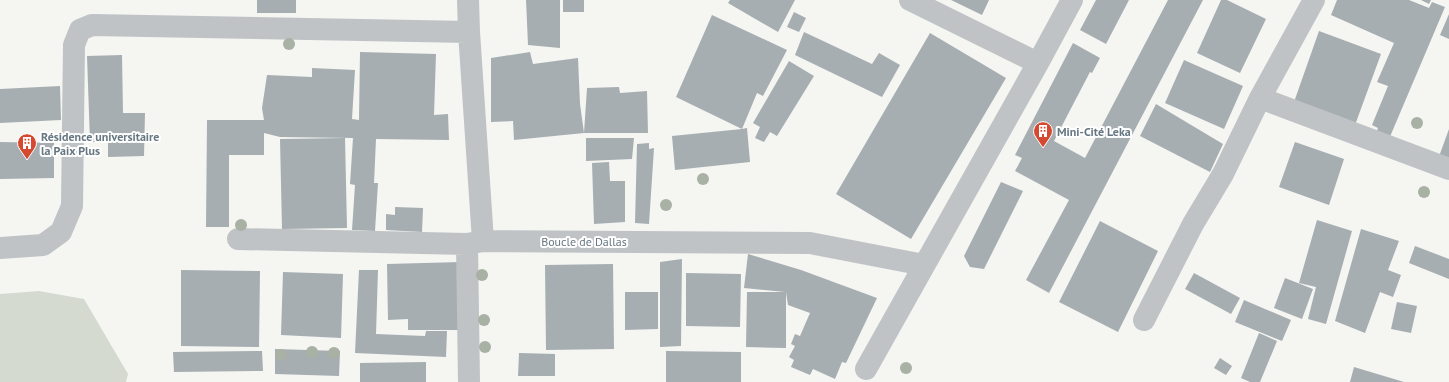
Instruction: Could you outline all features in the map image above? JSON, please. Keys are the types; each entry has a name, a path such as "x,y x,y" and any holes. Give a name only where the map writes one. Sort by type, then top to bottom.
{"street":[{"path":"468,0 475,243 469,382"},
{"path":"910,0 1038,63"},
{"path":"866,369 1072,0"},
{"path":"1144,320 1193,224 1223,174 1260,98 1314,0"},
{"path":"0,248 43,245 61,232 72,206 74,45 80,30 92,25 469,32"},
{"path":"1260,98 1449,169"},
{"name":"Boucle de Dallas","path":"238,239 475,243 810,243 924,265"}],"shaded area":[{"path":"39,291 84,299 128,374 126,382 0,382 0,294"}],"building":[{"path":"257,0 296,0 296,13 257,13"},
{"path":"526,0 560,0 560,48 528,45"},
{"path":"563,0 584,0 584,12 563,12"},
{"path":"730,0 795,0 778,32 728,3"},
{"path":"951,0 989,0 982,15"},
{"path":"1096,0 1129,0 1106,44 1080,30"},
{"name":"Mini-Cité Leka","path":"1168,0 1203,0 1049,293 1026,280 1069,200 1015,171 1022,158 1015,155 1073,43 1100,58 1092,73 1090,72 1054,141 1085,158"},
{"path":"1221,0 1227,0 1266,19 1240,73 1197,53"},
{"path":"1337,0 1409,0 1429,8 1432,2 1445,7 1389,139 1376,133 1378,128 1372,125 1388,86 1377,82 1394,43 1331,15"},
{"path":"1421,0 1431,0 1429,4"},
{"path":"794,12 806,18 799,32 787,27"},
{"path":"1449,14 1449,39 1440,35"},
{"path":"712,15 787,50 763,96 757,93 742,129 676,97"},
{"path":"1319,31 1381,54 1355,125 1294,102"},
{"path":"804,32 872,64 879,53 900,65 882,97 795,55"},
{"path":"930,33 1006,78 911,239 836,194"},
{"path":"360,52 436,54 434,115 448,114 449,140 376,139 374,183 378,183 375,231 352,230 355,185 350,184 353,138 280,137 264,133 264,155 229,155 229,227 206,227 207,120 264,120 262,108 267,75 312,77 312,68 355,70 352,119 359,120"},
{"path":"530,52 533,64 578,58 580,104 584,133 514,140 513,121 491,122 491,58"},
{"path":"122,55 123,113 145,113 144,156 108,157 108,142 90,142 87,56"},
{"path":"1184,60 1243,86 1224,129 1165,103"},
{"path":"789,61 814,76 777,136 770,132 764,142 755,138 760,127 753,123"},
{"path":"60,86 61,120 0,123 0,89"},
{"path":"619,87 620,93 647,91 648,133 584,133 587,88"},
{"path":"1156,104 1223,144 1210,172 1140,136"},
{"path":"747,128 750,162 675,170 672,136"},
{"path":"1449,129 1449,167 1437,162"},
{"path":"345,138 347,228 282,229 280,139"},
{"path":"586,138 634,138 632,159 586,161"},
{"name":"Résidence universitaire la Paix Plus","path":"0,142 54,143 54,178 0,179"},
{"path":"1295,142 1344,159 1329,205 1279,187"},
{"path":"649,143 649,149 654,148 649,224 635,223 637,144"},
{"path":"609,162 610,181 625,181 625,222 594,224 592,163"},
{"path":"1001,182 1023,191 984,269 970,267 964,256"},
{"path":"395,207 423,208 422,232 386,230 386,214 395,215"},
{"path":"1317,220 1352,231 1326,324 1308,319 1316,287 1299,283"},
{"path":"1100,221 1158,251 1118,332 1059,302"},
{"path":"1361,229 1399,241 1388,270 1401,275 1393,297 1380,292 1365,333 1335,321"},
{"path":"1415,246 1449,259 1449,279 1409,263"},
{"path":"748,254 801,270 877,298 846,363 842,362 835,379 813,369 810,375 791,367 794,360 789,357 795,346 791,344 795,334 800,336 810,313 788,305 786,292 786,348 746,347 747,292 785,292 744,288"},
{"path":"682,259 681,346 660,347 660,262"},
{"path":"461,262 461,330 408,330 408,319 388,320 387,264"},
{"path":"613,264 614,349 546,350 545,265"},
{"path":"181,270 260,271 259,347 181,346"},
{"path":"359,270 378,270 376,334 425,336 426,331 447,331 446,357 355,353"},
{"path":"283,272 343,274 341,338 281,335"},
{"path":"686,273 741,274 740,327 686,326"},
{"path":"1194,273 1240,298 1231,314 1185,289"},
{"path":"1285,278 1313,289 1302,319 1274,308"},
{"path":"625,292 658,292 658,329 625,330"},
{"path":"1244,300 1291,320 1282,341 1235,322"},
{"path":"1397,302 1417,306 1411,333 1391,329"},
{"path":"1259,333 1277,341 1260,382 1250,382 1241,378"},
{"path":"275,349 340,351 339,376 275,374"},
{"path":"262,351 263,371 174,372 173,352"},
{"path":"666,351 741,352 741,382 666,382"},
{"path":"519,353 555,354 555,376 518,376"},
{"path":"1220,358 1232,366 1226,375 1214,368"},
{"path":"426,362 426,382 360,382 360,363"},
{"path":"1354,367 1404,382 1350,382"}],"place":[{"name":"Mini-Cité Leka","path":"1043,148"},
{"name":"Résidence universitaire la Paix Plus","path":"27,160"}]}
